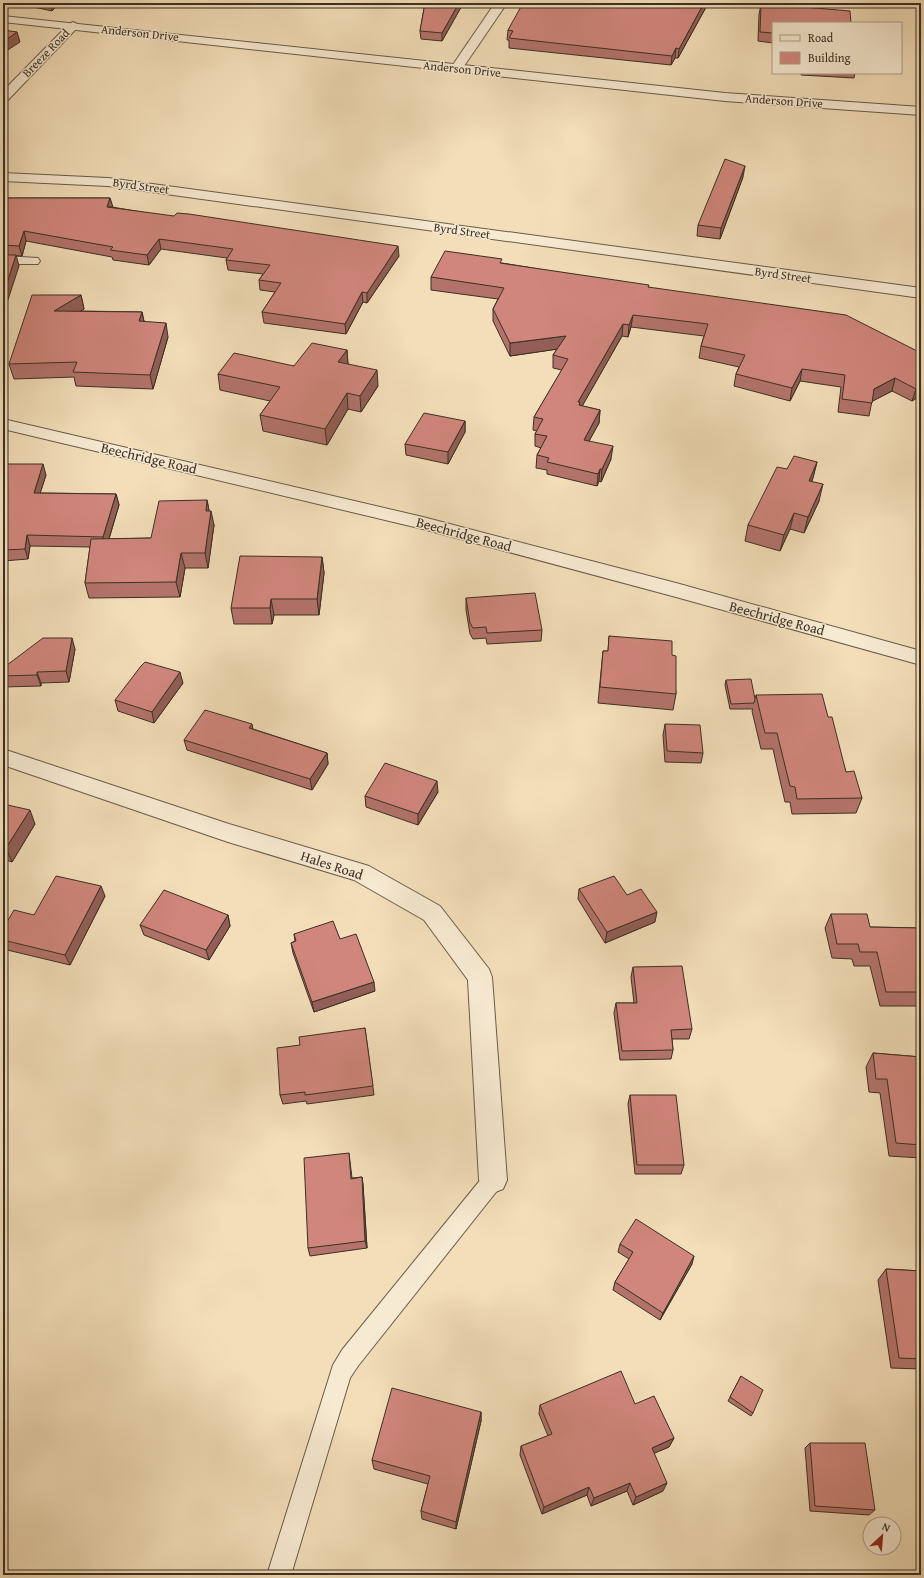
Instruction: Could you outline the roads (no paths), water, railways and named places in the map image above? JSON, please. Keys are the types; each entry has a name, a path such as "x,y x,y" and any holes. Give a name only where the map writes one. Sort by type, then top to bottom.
{"street":[{"path":"456,68 501,3"},
{"name":"Anderson Drive","path":"3,19 726,97 921,111"},
{"name":"Breeze Road","path":"3,98 73,26"},
{"name":"Byrd Street","path":"3,177 116,183 921,293"},
{"path":"3,260 33,261"},
{"name":"Beechridge Road","path":"3,424 423,523 676,590 921,658"},
{"name":"Hales Road","path":"3,757 228,833 361,872 432,913 480,977 493,1180"}],"lane":[{"path":"279,1575 341,1374 350,1358 493,1180"}]}
